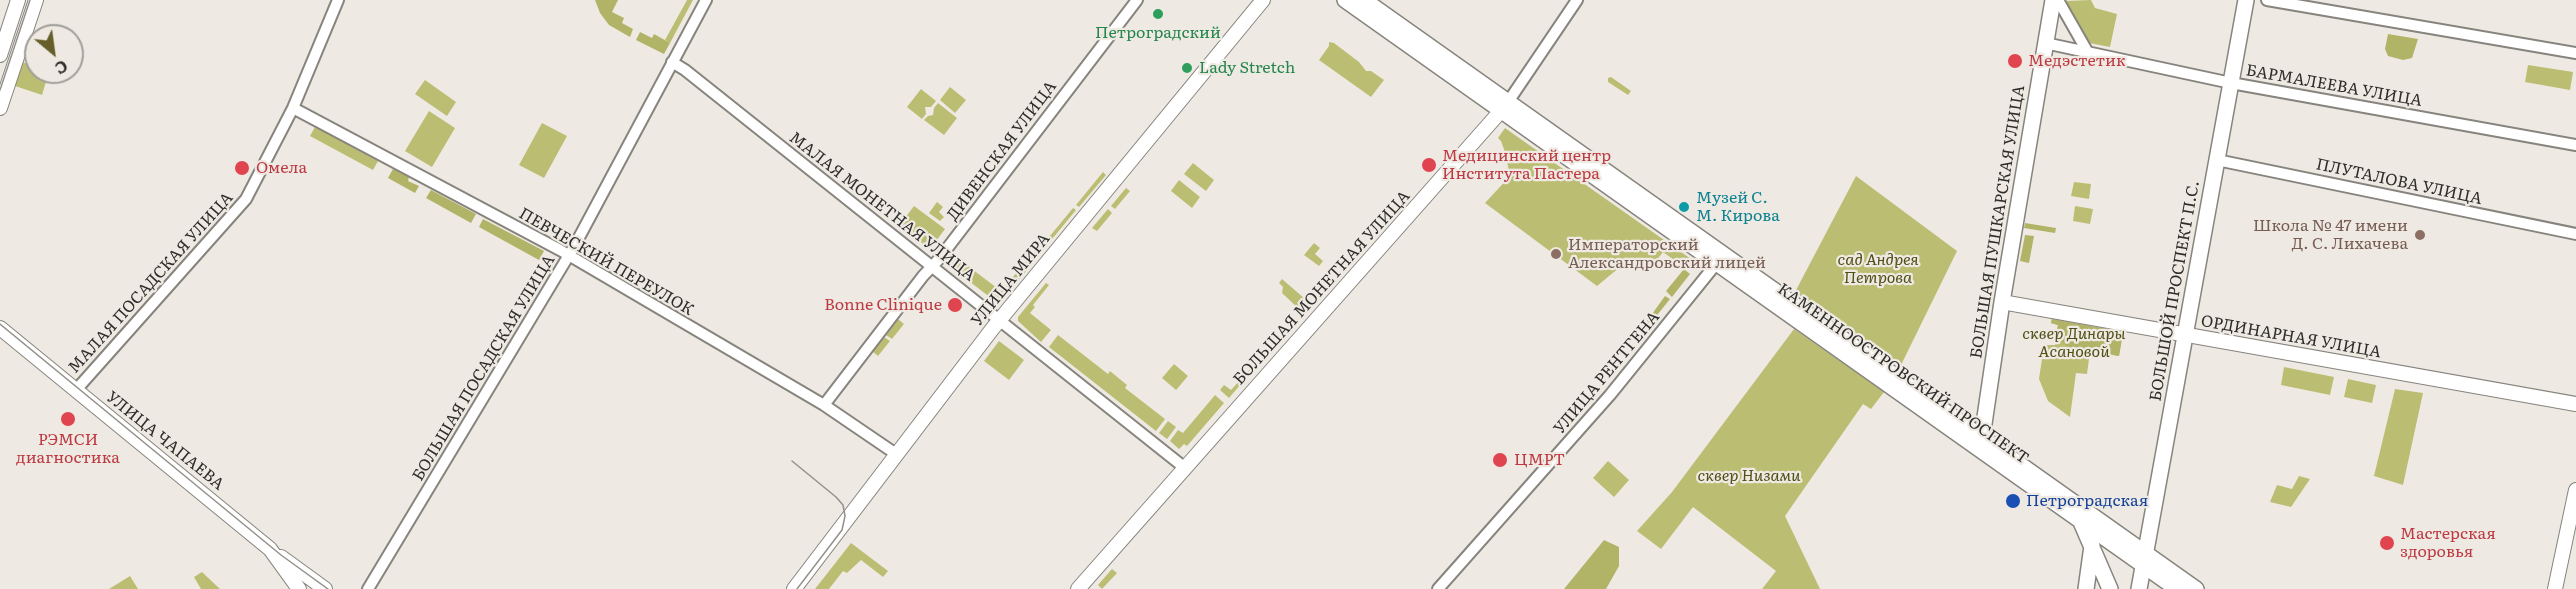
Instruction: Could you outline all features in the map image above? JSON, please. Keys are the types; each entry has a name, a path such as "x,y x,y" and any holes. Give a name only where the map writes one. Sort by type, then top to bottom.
{"main road":[{"name":"КАМЕННООСТРОВСКИЙ ПРОСПЕКТ","path":"1345,0 1504,106 2145,560 2177,589"},
{"name":"КАМЕННООСТРОВСКИЙ ПРОСПЕКТ","path":"1364,0 1504,106"},
{"name":"БОЛЬШАЯ ПУШКАРСКАЯ УЛИЦА","path":"1981,444 2002,302 2053,0"},
{"name":"БОЛЬШОЙ ПРОСПЕКТ П.С.","path":"2138,588 2145,560 2246,0"},
{"name":"КАМЕННООСТРОВСКИЙ ПРОСПЕКТ","path":"1981,444 2081,522 2196,589"},
{"path":"2081,522 2110,587"},
{"path":"2086,589 2092,546"}],"street":[{"path":"0,55 18,0"},
{"path":"0,108 36,0"},
{"name":"МАЛАЯ ПОСАДСКАЯ УЛИЦА","path":"76,390 246,199 293,108 338,0"},
{"name":"БОЛЬШАЯ ПОСАДСКАЯ УЛИЦА","path":"368,589 569,255 706,0"},
{"name":"ДИВЕНСКАЯ УЛИЦА","path":"824,405 1137,0"},
{"name":"УЛИЦА МИРА","path":"794,589 1000,320 1263,0"},
{"name":"БОЛЬШАЯ МОНЕТНАЯ УЛИЦА","path":"1078,589 1504,106 1577,0"},
{"path":"2058,0 2087,51"},
{"path":"2267,0 2576,53"},
{"name":"БАРМАЛЕЕВА УЛИЦА","path":"2045,43 2231,83 2576,145"},
{"name":"МАЛАЯ МОНЕТНАЯ УЛИЦА","path":"672,63 685,70 1185,468"},
{"name":"ПЕВЧЕСКИЙ ПЕРЕУЛОК","path":"293,108 569,255 824,405 896,454"},
{"name":"ПЛУТАЛОВА УЛИЦА","path":"2217,160 2576,234"},
{"name":"УЛИЦА РЕНТГЕНА","path":"1438,589 1602,404 1720,259"},
{"name":"ОРДИНАРНАЯ УЛИЦА","path":"2002,302 2576,404"},
{"name":"УЛИЦА ЧАПАЕВА","path":"0,328 270,549 298,589"},
{"path":"2556,589 2576,490"},
{"path":"270,549 325,589"}],"green space":[{"path":"595,0 618,0 612,12 624,18 622,23 633,29 630,37 609,25 600,13"},
{"path":"687,0 693,0 670,43 665,40"},
{"path":"2091,0 2095,8 2117,14 2110,47 2089,43 2065,1"},
{"path":"640,32 652,38 654,34 670,43 664,54 636,40"},
{"path":"2388,34 2418,39 2412,58 2403,60 2388,56 2385,49"},
{"path":"1329,42 1334,43 1359,62 1366,71 1371,71 1384,80 1371,97 1319,60 1329,46"},
{"path":"22,62 24,63 24,84 45,84 42,95 15,86"},
{"path":"2528,65 2573,72 2570,90 2525,82"},
{"path":"1611,77 1631,91 1628,95 1608,82 1608,78"},
{"path":"425,80 456,102 447,116 415,94"},
{"path":"950,87 966,100 955,113 940,100"},
{"path":"921,89 936,101 931,107 925,107 926,114 922,119 907,107"},
{"path":"938,103 957,118 944,135 924,120 933,115"},
{"path":"429,111 455,128 432,167 405,151"},
{"path":"542,123 567,136 544,178 519,165"},
{"path":"315,127 378,161 373,170 310,136"},
{"path":"1505,128 1691,259 1685,268 1663,252 1656,261 1626,262 1597,286 1485,203 1510,176 1505,152 1498,138"},
{"path":"1193,163 1214,180 1206,191 1184,174"},
{"path":"393,169 409,177 408,181 419,186 415,193 388,178"},
{"path":"1103,172 1106,175 1079,207 1076,205"},
{"name":"сад Андрея Петрова","path":"1856,176 1957,251 1901,365 1795,292"},
{"path":"1179,180 1200,197 1192,208 1171,191"},
{"path":"2074,182 2091,184 2089,199 2071,196"},
{"path":"1126,188 1130,191 1115,209 1111,206"},
{"path":"431,190 476,214 471,223 426,198"},
{"path":"937,202 943,207 939,212 944,217 940,221 929,213"},
{"path":"914,206 945,229 930,249 899,226"},
{"path":"2075,206 2093,209 2090,224 2073,221"},
{"path":"1073,208 1076,210 1048,244 1045,242"},
{"path":"1108,209 1112,213 1097,231 1092,228"},
{"path":"483,219 544,251 539,260 479,227"},
{"path":"2025,223 2056,228 2055,233 2024,228"},
{"path":"2025,235 2034,236 2029,263 2020,261"},
{"path":"1314,243 1320,248 1315,254 1323,261 1319,266 1304,255"},
{"path":"1035,250 1040,254 1018,281 1013,277"},
{"path":"956,257 1001,291 1010,281 1015,284 1003,299 995,301 953,269 951,265"},
{"path":"1684,269 1690,274 1672,297 1666,291"},
{"path":"1282,279 1305,299 1303,301 1306,303 1300,310 1282,293 1283,287 1279,283"},
{"path":"1046,283 1049,285 1033,305 1035,307 1030,313 1051,330 1041,342 1018,321 1018,317"},
{"path":"1665,296 1670,299 1650,324 1647,321"},
{"path":"898,319 904,324 892,339 886,335"},
{"name":"сквер Динары Асановой","path":"2052,319 2123,332 2119,356 2090,351 2087,374 2076,373 2070,417 2048,401 2039,379 2044,345 2055,345 2058,325 2051,323"},
{"path":"2052,319 2123,332 2119,356 2067,347 2056,335 2058,325 2051,323"},
{"name":"сквер Низами","path":"1794,329 1884,392 1871,409 1863,404 1785,516 1820,589 1762,589 1776,571 1693,507 1661,549 1637,531 1672,492"},
{"path":"1058,335 1108,374 1110,371 1127,385 1125,388 1165,419 1156,431 1049,347"},
{"path":"884,337 890,341 878,356 873,352"},
{"path":"999,341 1024,360 1009,380 984,361"},
{"path":"1174,364 1188,376 1176,390 1162,378"},
{"path":"1253,366 1253,370 1229,398 1220,390 1224,385 1231,390"},
{"path":"2284,367 2334,377 2330,395 2281,385"},
{"path":"2348,379 2376,385 2372,403 2344,397"},
{"path":"2395,389 2423,393 2403,485 2374,476"},
{"path":"1215,395 1224,403 1187,446 1184,444 1179,449 1170,441 1178,430 1183,433"},
{"path":"1168,421 1176,427 1167,439 1159,433"},
{"path":"1608,461 1629,480 1614,497 1593,478"},
{"path":"2299,476 2310,479 2291,507 2270,502 2277,485 2292,489"},
{"path":"1604,540 1619,547 1619,566 1606,589 1564,589"},
{"path":"851,543 888,571 883,577 861,560 847,573 843,571 829,589 815,589"},
{"path":"1112,569 1117,573 1102,589 1098,585"},
{"path":"202,572 220,589 201,589 194,577"},
{"path":"130,576 138,589 109,589"}],"tram line":[{"path":"0,90 30,0"},
{"path":"0,324 281,555 328,589"},
{"path":"792,461 836,497 843,505 845,516 842,530 797,589"}],"place":[{"name":"Петроградский","path":"1158,14"},
{"name":"Медэстетик","path":"2015,61"},
{"name":"Lady Stretch","path":"1187,68"},
{"name":"Медицинский центр Института Пастера","path":"1429,165"},
{"name":"Омела","path":"242,168"},
{"name":"Музей С. М. Кирова","path":"1684,207"},
{"name":"Школа № 47 имени Д. С. Лихачева","path":"2420,235"},
{"name":"Императорский Александровский лицей","path":"1556,254"},
{"name":"Bonne Clinique","path":"955,305"},
{"name":"РЭМСИ диагностика","path":"68,419"},
{"name":"ЦМРТ","path":"1500,460"},
{"name":"Петроградская","path":"2013,501"},
{"name":"Мастерская здоровья","path":"2387,543"}]}
